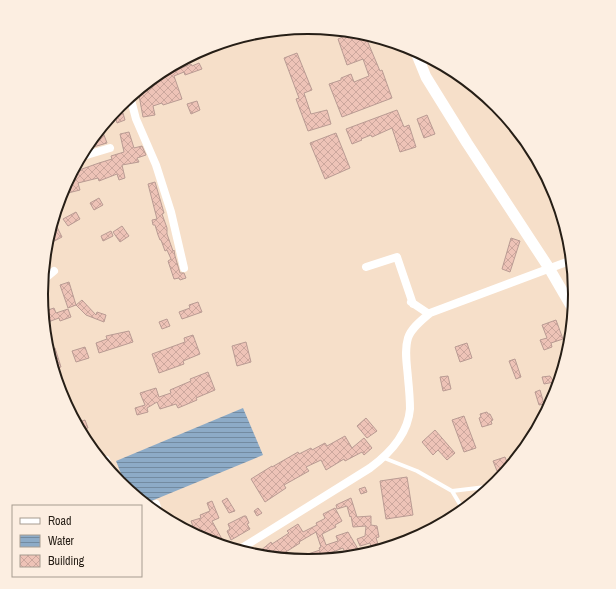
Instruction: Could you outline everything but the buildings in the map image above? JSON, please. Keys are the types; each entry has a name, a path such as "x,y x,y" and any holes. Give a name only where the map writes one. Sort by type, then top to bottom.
{"street":[{"path":"419,59 426,77 467,143 549,268 568,301"},
{"path":"132,103 136,119 156,165 171,212 184,268"},
{"path":"88,155 110,148"},
{"path":"366,267 397,257 412,303 429,314"},
{"path":"244,547 384,458 404,432 410,409 405,354 408,336 419,322 429,314 566,262"},
{"path":"48,276 54,271"}],"lane":[{"path":"384,458 417,471 452,492 461,506"},
{"path":"452,492 483,488"}],"water":[{"path":"243,408 263,455 150,502 123,477 116,461"}]}
